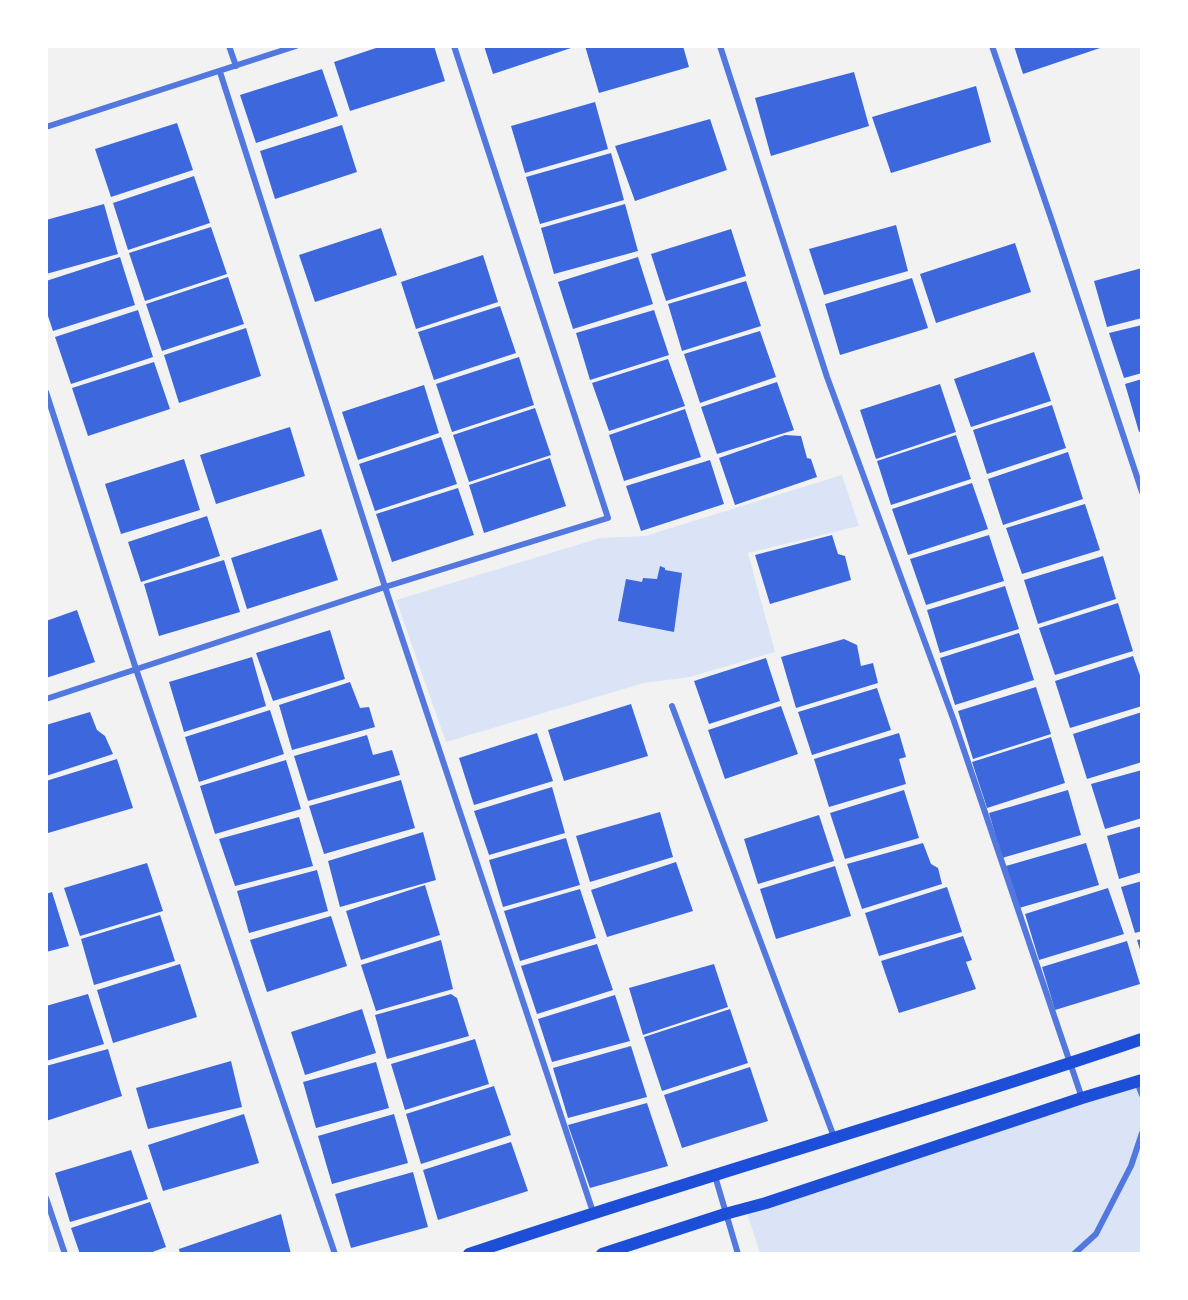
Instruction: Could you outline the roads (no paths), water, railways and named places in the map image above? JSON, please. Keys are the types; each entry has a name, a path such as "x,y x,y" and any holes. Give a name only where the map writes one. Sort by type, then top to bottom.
{"main road":[{"path":"469,1254 593,1212 715,1176 1142,1039"},
{"path":"602,1254 766,1203 1139,1080"}],"street":[{"path":"229,46 236,66"},
{"path":"46,127 296,46"},
{"path":"46,699 385,587 608,518 454,46"},
{"path":"720,46 827,377 954,721 1082,1098"},
{"path":"992,46 1142,492"},
{"path":"220,72 385,587 593,1212"},
{"path":"46,392 136,669 335,1254"},
{"path":"672,706 834,1137"},
{"path":"1139,1080 1142,1095"},
{"path":"1074,1254 1096,1234 1131,1166 1142,1133"},
{"path":"715,1176 738,1254"},
{"path":"46,1198 66,1254"}]}
